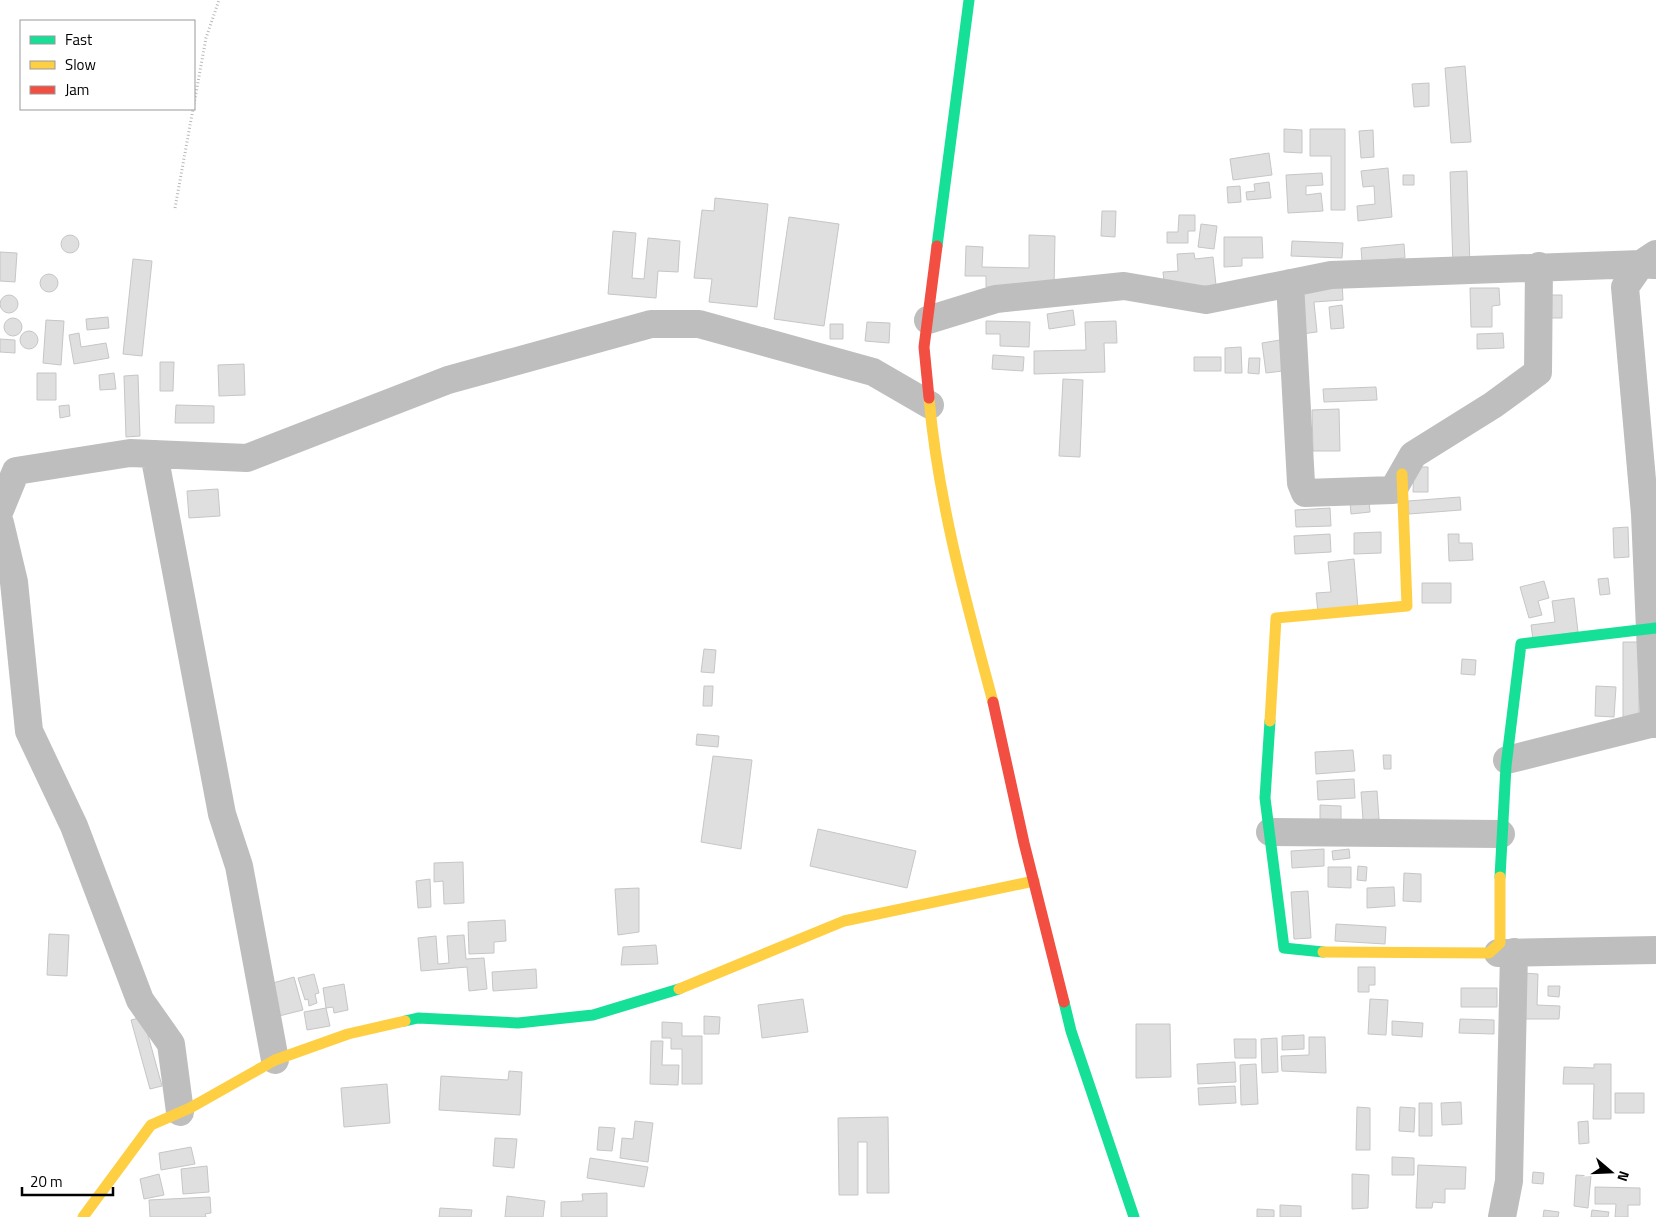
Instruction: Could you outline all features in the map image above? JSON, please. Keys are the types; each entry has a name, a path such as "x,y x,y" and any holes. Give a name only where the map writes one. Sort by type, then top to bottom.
{"street":[{"path":"969,0 924,347 938,474 969,614 1001,731 1034,881 1071,1031 1134,1217"},
{"path":"928,320 996,299 1124,286 1206,300 1331,275 1651,261"},
{"path":"1507,760 1655,724 1654,628 1625,287 1651,261"},
{"path":"1290,283 1301,483 1305,493 1393,490 1413,456 1493,405 1538,372 1539,266"},
{"path":"0,510 16,470 130,453 247,458 448,380 651,324 699,324 873,372 930,405"},
{"path":"154,454 222,814 239,866 275,1060"},
{"path":"1402,474 1407,606 1276,618 1266,798 1284,948 1314,952 1502,953 1656,950"},
{"path":"0,523 14,582 29,731 74,826 140,1000 171,1044 180,1112"},
{"path":"1502,1217 1509,1181 1502,953 1500,943 1501,834 1507,760 1521,644 1654,628"},
{"path":"1270,832 1501,834"},
{"path":"83,1217 151,1125 180,1112 275,1060 348,1034 418,1018 518,1023 593,1015 684,988 844,921 1034,881"}],"path":[{"path":"195,98 206,38 219,0"},
{"path":"175,208 193,110"}],"building":[{"path":"1465,66 1471,142 1451,143 1445,68"},
{"path":"1429,83 1429,106 1414,107 1412,84"},
{"path":"1284,129 1302,130 1302,153 1284,152"},
{"path":"1310,129 1345,129 1345,210 1331,210 1331,156 1310,156"},
{"path":"1373,130 1374,157 1361,158 1359,131"},
{"path":"1269,153 1272,175 1233,180 1230,159"},
{"path":"1388,168 1392,217 1358,221 1357,206 1375,204 1374,186 1363,187 1361,171"},
{"path":"1467,171 1470,266 1453,267 1450,172"},
{"path":"1322,173 1323,185 1306,186 1306,195 1321,193 1323,211 1288,213 1286,175"},
{"path":"1403,175 1414,175 1414,185 1403,185"},
{"path":"1269,182 1271,198 1247,200 1246,192 1255,191 1254,184"},
{"path":"1240,186 1241,202 1228,203 1227,187"},
{"path":"715,198 768,204 757,307 709,302 712,279 694,278 702,210 714,211"},
{"path":"1102,211 1116,211 1115,237 1101,236"},
{"path":"1179,215 1195,215 1195,231 1188,231 1188,243 1167,243 1167,232 1178,232"},
{"path":"789,217 839,224 824,326 774,319"},
{"path":"1201,224 1217,226 1214,249 1198,247"},
{"path":"613,231 636,233 632,278 644,279 648,238 680,241 678,272 658,271 656,298 608,294"},
{"path":"70,235 76,238 79,244 76,250 70,253 64,250 61,244 64,238"},
{"path":"1029,235 1055,236 1054,289 986,287 986,276 965,276 966,246 983,247 982,267 1029,268"},
{"path":"1224,237 1262,237 1263,258 1242,258 1242,266 1224,267"},
{"path":"1292,241 1343,243 1342,258 1291,256"},
{"path":"1404,244 1405,258 1362,261 1361,248"},
{"path":"0,252 17,253 15,282 0,281"},
{"path":"1194,253 1195,259 1213,257 1216,285 1165,290 1163,272 1178,271 1177,254"},
{"path":"133,259 152,261 142,356 123,354"},
{"path":"49,274 55,277 58,283 55,289 49,292 43,289 40,283 43,277"},
{"path":"1342,281 1343,300 1314,302 1317,332 1301,334 1297,284"},
{"path":"1470,288 1499,288 1500,305 1492,306 1492,327 1471,327"},
{"path":"9,295 15,298 18,304 15,310 9,313 3,310 0,304 3,298"},
{"path":"1548,295 1562,295 1562,318 1547,318"},
{"path":"1342,305 1344,328 1331,329 1329,307"},
{"path":"1073,310 1075,325 1049,329 1047,314"},
{"path":"108,317 109,328 87,330 86,319"},
{"path":"13,318 19,321 22,327 19,333 13,336 7,333 4,327 7,321"},
{"path":"46,320 64,321 61,365 43,363"},
{"path":"986,321 1030,322 1029,347 1000,346 1000,334 986,334"},
{"path":"1116,321 1117,343 1104,343 1105,372 1034,374 1034,351 1086,350 1085,322"},
{"path":"867,322 890,323 889,343 865,341"},
{"path":"830,324 843,324 843,339 830,339"},
{"path":"29,331 35,334 38,340 35,346 29,349 23,346 20,340 23,334"},
{"path":"79,333 81,347 106,343 109,358 74,364 69,335"},
{"path":"1503,333 1504,348 1477,349 1477,334"},
{"path":"0,339 15,340 15,353 0,352"},
{"path":"1280,340 1283,371 1266,373 1262,343"},
{"path":"1241,347 1242,373 1225,373 1225,348"},
{"path":"993,355 1024,357 1023,371 992,369"},
{"path":"1194,357 1221,357 1221,371 1194,371"},
{"path":"1249,358 1260,358 1259,374 1248,373"},
{"path":"160,362 174,362 173,391 160,391"},
{"path":"244,364 245,395 219,396 218,365"},
{"path":"37,373 56,373 56,400 37,400"},
{"path":"114,373 116,389 100,390 99,375"},
{"path":"138,375 140,436 126,437 124,376"},
{"path":"1063,379 1083,380 1080,457 1059,456"},
{"path":"1376,387 1377,400 1324,402 1323,389"},
{"path":"69,405 70,416 60,418 59,406"},
{"path":"176,405 214,406 214,423 175,423"},
{"path":"1339,409 1340,451 1313,451 1312,410"},
{"path":"1414,467 1428,467 1428,492 1413,492"},
{"path":"218,489 220,516 189,518 187,491"},
{"path":"1460,497 1461,510 1409,514 1408,501"},
{"path":"1369,500 1370,512 1351,514 1350,501"},
{"path":"1330,508 1331,526 1296,527 1295,510"},
{"path":"1628,527 1629,557 1614,558 1613,528"},
{"path":"1381,532 1381,553 1354,554 1354,533"},
{"path":"1330,534 1331,552 1295,554 1294,536"},
{"path":"1448,534 1459,534 1459,543 1472,543 1473,560 1449,561"},
{"path":"1354,559 1358,609 1318,613 1316,593 1331,592 1328,562"},
{"path":"1608,578 1610,594 1600,595 1598,579"},
{"path":"1544,581 1549,598 1538,601 1542,615 1529,618 1520,587"},
{"path":"1422,583 1451,583 1451,603 1422,603"},
{"path":"1574,598 1578,632 1533,639 1531,625 1555,622 1552,601"},
{"path":"1623,642 1639,642 1639,724 1623,724"},
{"path":"704,649 716,650 714,673 701,672"},
{"path":"1462,659 1476,660 1475,675 1461,674"},
{"path":"704,686 713,686 712,706 703,706"},
{"path":"1596,686 1616,687 1614,717 1595,716"},
{"path":"697,734 719,736 718,747 696,745"},
{"path":"1353,750 1355,771 1316,774 1315,752"},
{"path":"1383,755 1391,755 1391,769 1384,769"},
{"path":"713,756 752,760 741,849 701,842"},
{"path":"1354,779 1355,798 1318,800 1317,781"},
{"path":"1377,791 1379,819 1363,820 1361,792"},
{"path":"1320,805 1341,806 1341,820 1320,819"},
{"path":"818,829 916,851 907,888 810,866"},
{"path":"1324,849 1324,866 1292,868 1291,851"},
{"path":"1349,849 1350,858 1333,860 1332,851"},
{"path":"463,862 464,903 444,904 443,881 434,882 434,863"},
{"path":"1358,866 1367,867 1366,881 1357,880"},
{"path":"1328,867 1351,867 1351,888 1328,887"},
{"path":"1404,873 1421,874 1421,902 1403,901"},
{"path":"430,879 431,907 418,908 416,881"},
{"path":"1394,887 1395,906 1367,908 1367,888"},
{"path":"639,888 639,932 618,935 615,889"},
{"path":"1308,891 1311,938 1294,939 1291,892"},
{"path":"505,920 506,941 494,942 494,953 469,954 468,922"},
{"path":"1336,924 1386,927 1385,944 1335,941"},
{"path":"49,934 69,935 67,976 47,975"},
{"path":"464,935 466,959 484,958 487,989 469,991 467,967 421,971 418,938 436,936 438,964 449,963 447,936"},
{"path":"656,945 658,964 621,965 623,947"},
{"path":"1358,967 1375,967 1375,985 1369,985 1369,992 1358,992"},
{"path":"536,969 537,988 493,991 492,972"},
{"path":"1524,973 1538,974 1537,1005 1560,1006 1559,1019 1522,1019"},
{"path":"314,974 319,993 315,994 317,1003 309,1006 308,999 305,1000 298,978"},
{"path":"294,977 303,1010 279,1016 266,985"},
{"path":"344,984 348,1010 334,1013 333,1007 326,1008 323,988"},
{"path":"1548,986 1560,986 1559,997 1548,996"},
{"path":"1461,988 1497,988 1497,1007 1461,1007"},
{"path":"803,999 808,1032 762,1038 758,1005"},
{"path":"1370,999 1388,1000 1386,1035 1368,1034"},
{"path":"326,1008 330,1026 307,1030 304,1012"},
{"path":"704,1016 720,1017 719,1034 704,1034"},
{"path":"143,1017 162,1086 150,1089 131,1020"},
{"path":"1460,1019 1494,1020 1494,1034 1459,1033"},
{"path":"1392,1021 1423,1023 1422,1037 1392,1035"},
{"path":"662,1022 682,1023 682,1036 702,1036 702,1084 682,1084 682,1049 671,1049 671,1038 662,1038"},
{"path":"1136,1024 1170,1024 1171,1077 1136,1078"},
{"path":"1304,1035 1304,1049 1282,1050 1282,1036"},
{"path":"1309,1037 1325,1037 1326,1073 1282,1071 1281,1056 1309,1055"},
{"path":"1277,1038 1278,1072 1262,1073 1261,1039"},
{"path":"1234,1039 1256,1039 1256,1058 1235,1058"},
{"path":"651,1041 663,1041 662,1065 679,1065 678,1085 650,1084"},
{"path":"1235,1062 1236,1082 1198,1084 1197,1064"},
{"path":"1256,1064 1258,1104 1241,1105 1240,1065"},
{"path":"1594,1064 1611,1064 1611,1119 1593,1119 1594,1084 1563,1084 1564,1067 1594,1068"},
{"path":"509,1071 522,1072 520,1115 439,1110 441,1076 508,1080"},
{"path":"387,1084 390,1123 344,1127 341,1088"},
{"path":"1235,1086 1236,1103 1199,1105 1198,1088"},
{"path":"1615,1093 1644,1093 1644,1113 1615,1113"},
{"path":"1461,1102 1462,1124 1442,1125 1441,1103"},
{"path":"1419,1103 1432,1103 1432,1136 1419,1136"},
{"path":"1357,1107 1370,1108 1370,1150 1356,1150"},
{"path":"1400,1107 1415,1108 1414,1132 1399,1131"},
{"path":"888,1117 889,1193 867,1193 867,1142 858,1142 858,1195 839,1195 838,1118"},
{"path":"635,1121 653,1123 648,1162 620,1158 622,1138 633,1139"},
{"path":"1588,1121 1589,1143 1579,1144 1578,1122"},
{"path":"599,1127 615,1128 612,1151 597,1150"},
{"path":"495,1138 517,1139 514,1168 493,1166"},
{"path":"191,1147 195,1164 161,1170 159,1153"},
{"path":"1392,1157 1414,1158 1414,1175 1392,1175"},
{"path":"590,1158 648,1167 644,1187 587,1178"},
{"path":"1418,1165 1466,1167 1465,1189 1445,1189 1445,1203 1433,1202 1432,1208 1416,1208"},
{"path":"207,1166 209,1192 183,1194 181,1169"},
{"path":"1533,1172 1544,1173 1543,1184 1532,1183"},
{"path":"159,1174 164,1195 144,1199 140,1179"},
{"path":"1352,1174 1369,1175 1368,1208 1352,1209"},
{"path":"1576,1175 1591,1176 1588,1208 1574,1206"},
{"path":"1595,1187 1640,1188 1640,1205 1628,1205 1628,1217 1615,1217 1616,1204 1595,1204"},
{"path":"607,1193 607,1217 561,1217 561,1202 583,1201 582,1194"},
{"path":"507,1196 545,1201 543,1217 505,1217"},
{"path":"210,1197 211,1213 205,1214 206,1217 150,1217 149,1200"},
{"path":"1280,1205 1301,1206 1301,1217 1280,1217"},
{"path":"440,1208 472,1210 471,1217 439,1217"},
{"path":"1257,1209 1274,1210 1274,1217 1257,1217"},
{"path":"1544,1210 1559,1212 1558,1217 1543,1217"},
{"path":"1592,1210 1609,1212 1608,1217 1591,1217"}],"traffic: fast":[{"path":"937,246 969,0"},
{"path":"1500,877 1506,766 1521,644 1656,628"},
{"path":"1270,721 1265,798 1284,948 1323,952"},
{"path":"405,1021 418,1018 518,1023 593,1015 679,989"},
{"path":"1064,1002 1071,1031 1134,1217"}],"traffic: slow":[{"path":"929,398 933,437 946,513 963,589 993,702"},
{"path":"1270,721 1276,618 1407,606 1402,474"},
{"path":"1323,952 1489,953 1500,943 1500,877"},
{"path":"679,989 844,921 1034,881"},
{"path":"83,1217 151,1125 190,1108 275,1060 348,1034 405,1021"}],"traffic: jam":[{"path":"929,398 924,347 937,246"},
{"path":"993,702 1024,843 1064,1002"}]}
